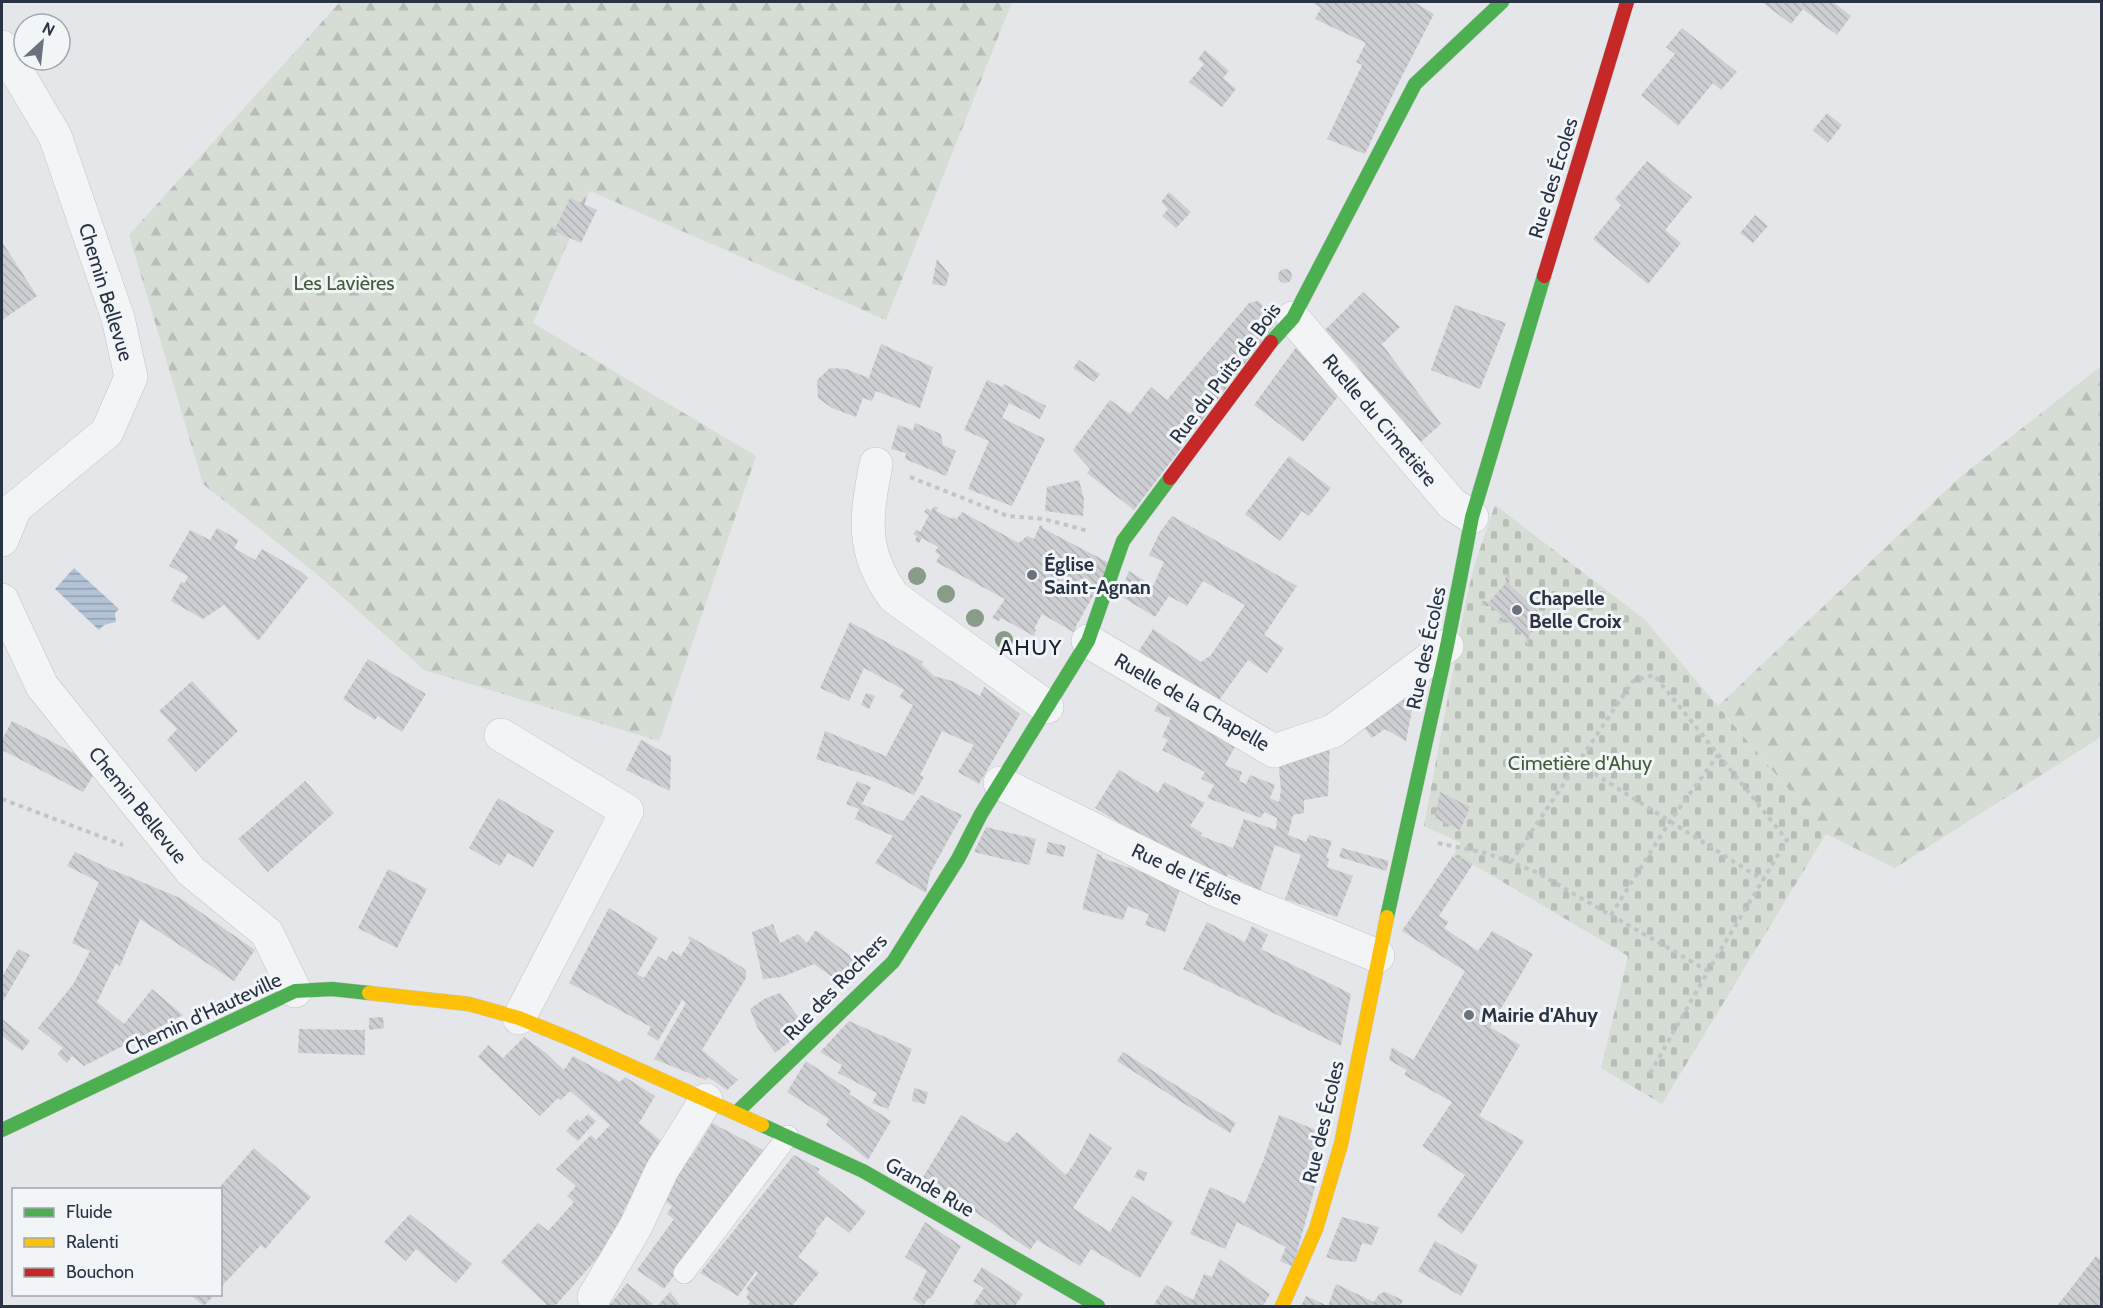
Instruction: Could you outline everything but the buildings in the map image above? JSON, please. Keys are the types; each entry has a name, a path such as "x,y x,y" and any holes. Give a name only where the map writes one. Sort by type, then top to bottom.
{"street":[{"name":"Rue du Puits de Bois","path":"1000,783 1088,641 1123,541 1265,350 1293,318 1415,84 1502,2"},
{"name":"Rue des Écoles","path":"1282,1306 1316,1229 1341,1144 1378,956 1447,646 1472,517 1627,2"},
{"name":"Chemin Bellevue","path":"2,47 55,136 118,318 131,377 107,432 15,508 2,540"},
{"name":"Ruelle du Cimetière","path":"1293,318 1452,504 1472,517"},
{"path":"876,464 867,523 868,545 882,581 894,597 1047,707"},
{"name":"Chemin Bellevue","path":"2,600 42,686 191,871 267,933 295,991"},
{"name":"Ruelle de la Chapelle","path":"1088,641 1274,751 1333,731 1447,646"},
{"path":"501,735 627,811 519,1018"},
{"name":"Rue de l'Église","path":"1000,783 1218,891 1378,956"},
{"name":"Rue des Rochers","path":"736,1113 893,962 940,890 1000,783"},
{"name":"Chemin d'Hauteville","path":"2,1130 295,991 332,989 469,1004 519,1018 736,1113"},
{"path":"594,1297 636,1227 662,1170 706,1100"},
{"name":"Grande Rue","path":"736,1113 863,1171 1098,1306"}],"lane":[{"path":"684,1273 788,1136"}],"path":[{"path":"876,464 1008,516 1044,519 1123,541"},
{"path":"1511,862 1633,681 1654,675 1787,840 1707,971 1648,1077"},
{"path":"1611,915 1670,821 1718,755"},
{"path":"1579,764 1762,880"},
{"path":"2,799 124,846"},
{"path":"1404,837 1486,853 1536,872 1707,971"}],"green space":[{"name":"Les Lavières","path":"340,2 1012,2 886,320 590,191 533,323 756,456 659,741 424,670 318,575 203,484 129,235"},
{"path":"2101,366 2101,737 1895,868 1826,834 1718,706 1959,478"},
{"name":"Cimetière d'Ahuy","path":"1495,505 1644,619 1826,834 1662,1104 1601,1068 1628,956 1464,859 1452,857 1461,843 1424,826 1466,600 1475,563"}],"water":[{"path":"74,568 119,609 115,613 116,622 104,625 99,630 55,589"}],"traffic: fast":[{"path":"1271,342 1293,318 1415,84 1502,2"},
{"path":"1387,917 1447,646 1472,517 1544,276"},
{"path":"736,1113 893,962 958,859 981,814 1088,641 1123,541 1170,478"},
{"path":"2,1130 295,991 332,989 369,993"},
{"path":"762,1125 863,1171 1098,1306"}],"traffic: slow":[{"path":"1282,1306 1316,1229 1341,1144 1387,917"},
{"path":"369,993 469,1004 519,1018 762,1125"}],"traffic: jam":[{"path":"1544,276 1627,2"},
{"path":"1170,478 1271,342"}],"place":[{"name":"Église Saint-Agnan","path":"1032,575"},
{"name":"Chapelle Belle Croix","path":"1517,610"},
{"name":"Mairie d'Ahuy","path":"1469,1015"}],"district":[{"name":"AHUY","path":"1031,647"}]}
